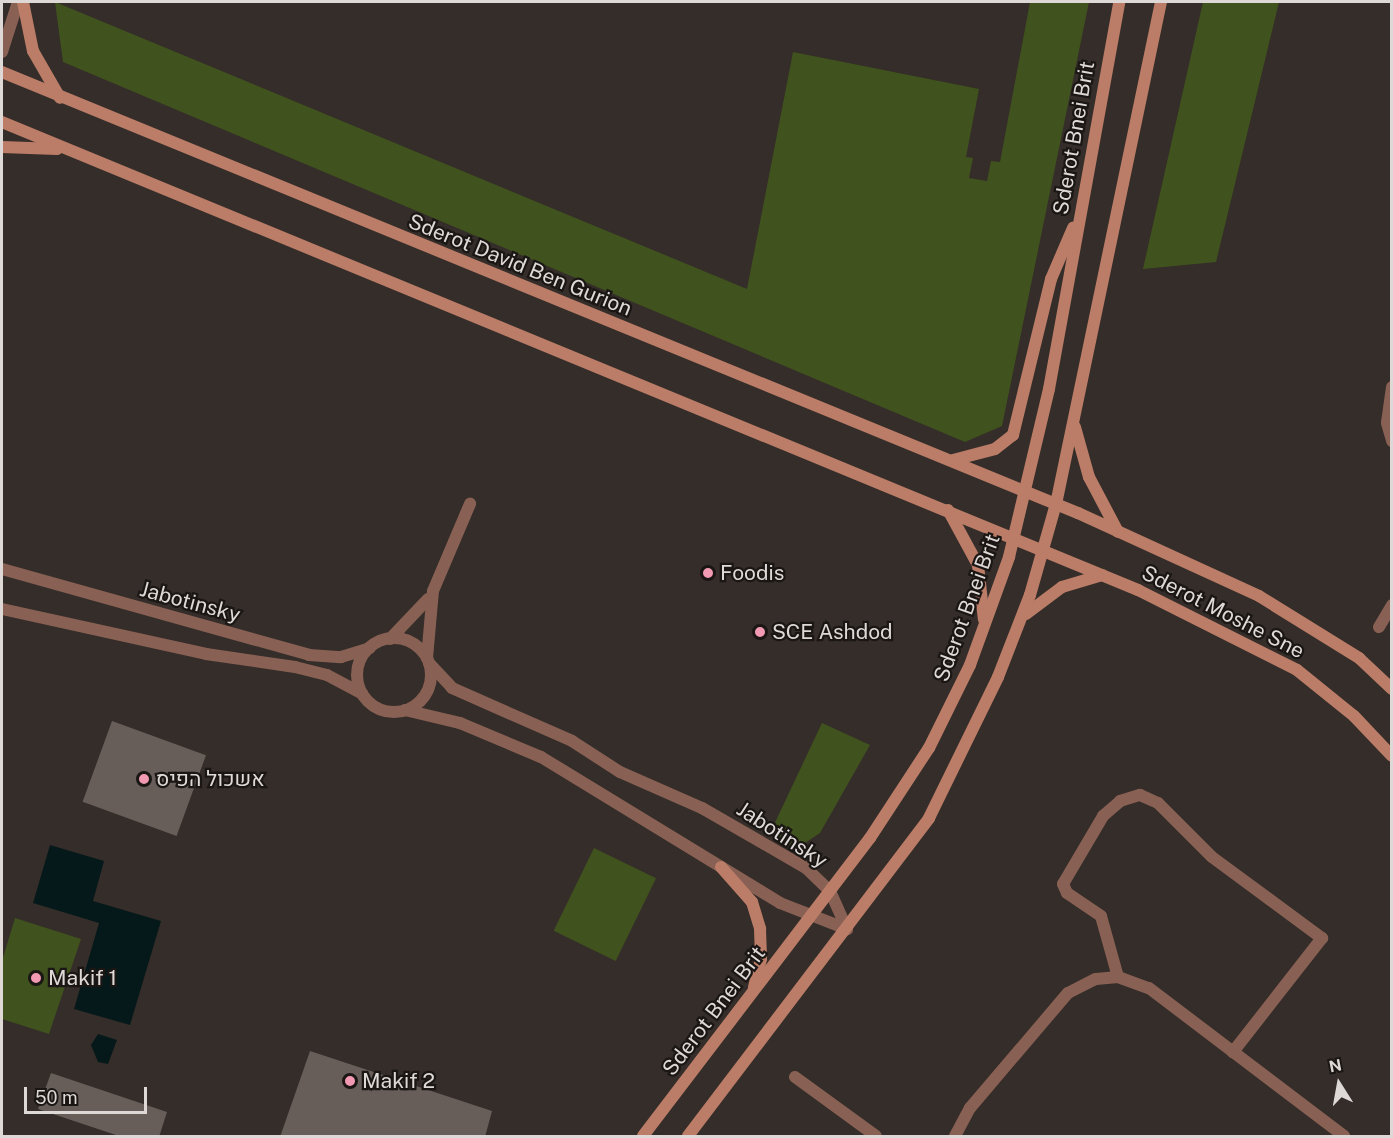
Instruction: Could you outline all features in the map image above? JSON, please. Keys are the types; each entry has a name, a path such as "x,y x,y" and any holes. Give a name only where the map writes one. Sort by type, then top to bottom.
{"main road":[{"path":"24,2 33,51 61,99"},
{"name":"Sderot Bnei Brit","path":"643,1137 830,891 929,748 985,627 1014,537 1059,339 1079,214 1119,2"},
{"path":"688,1137 929,818 982,712 1023,617 1044,549 1075,424 1161,2"},
{"name":"Sderot David Ben Gurion","path":"2,72 61,99 952,460 1025,492"},
{"path":"2,122 540,346 1014,537"},
{"path":"2,147 72,151"},
{"path":"952,460 995,449 1013,435 1052,279 1079,214"},
{"path":"1075,424 1089,477 1119,533"},
{"name":"Sderot Moshe Sne","path":"1025,492 1218,575 1298,618 1359,658 1392,689"},
{"path":"948,510 978,566 985,627"},
{"name":"Sderot Moshe Sne","path":"1014,537 1102,574 1297,670 1354,716 1392,756"},
{"path":"1023,617 1062,587 1102,574"},
{"path":"721,867 752,903 760,929 761,959 753,992"}],"street":[{"path":"2,52 18,2"},
{"path":"1392,387 1387,423 1392,441"},
{"path":"470,504 433,591 420,611 390,639 370,648 358,670 362,694 381,710 405,710 460,723 531,753 780,903 847,929"},
{"name":"Jabotinsky","path":"2,569 309,655 340,657 370,648"},
{"path":"405,710 428,690 433,591"},
{"path":"1379,627 1392,605"},
{"name":"Jabotinsky","path":"2,609 206,654 295,667 327,675 362,694"},
{"path":"390,639 411,643 428,660"},
{"name":"Jabotinsky","path":"428,660 452,688 541,724 620,771 702,808 806,868 830,891 847,929"},
{"path":"1118,977 1101,916 1067,892 1064,884 1103,816 1120,801 1140,795 1158,803 1212,857 1323,938 1233,1052"},
{"path":"956,1137 969,1108 1068,993 1096,979 1118,977 1149,988 1344,1137"},
{"path":"795,1077 876,1137"}],"green space":[{"path":"55,2 747,289 793,52 979,89 966,157 973,158 969,178 987,181 991,161 1000,162 1030,2 1089,2 1002,426 965,442 63,62"},
{"path":"1203,2 1279,2 1216,262 1143,269"},
{"path":"822,723 870,745 820,833 805,843 791,846 771,831"},
{"path":"594,848 656,878 616,961 554,931"},
{"name":"Makif 1","path":"15,918 81,939 49,1034 2,1019 2,961"}],"shaded area":[{"path":"50,845 104,861 93,901 161,921 130,1025 74,1009 99,923 33,903"},
{"path":"98,1034 117,1040 108,1064 98,1062 91,1045"}],"building":[{"name":"אשכול הפיס","path":"112,721 206,755 177,836 83,802"},
{"name":"Makif 2","path":"310,1051 492,1111 485,1137 280,1137"},
{"path":"51,1073 167,1112 159,1137 122,1137 38,1109"}],"place":[{"name":"Foodis","path":"708,573"},
{"name":"SCE Ashdod","path":"760,632"},
{"name":"אשכול הפיס","path":"144,779"},
{"name":"Makif 1","path":"36,978"},
{"name":"Makif 2","path":"350,1081"}]}
